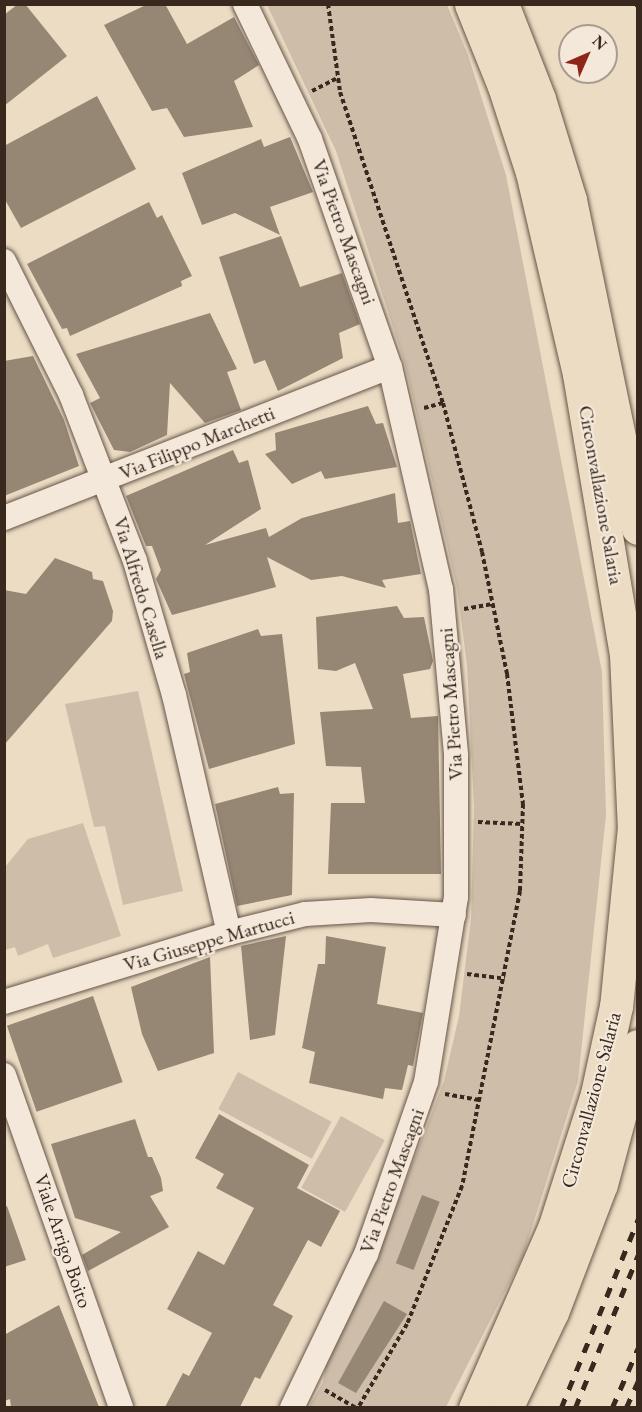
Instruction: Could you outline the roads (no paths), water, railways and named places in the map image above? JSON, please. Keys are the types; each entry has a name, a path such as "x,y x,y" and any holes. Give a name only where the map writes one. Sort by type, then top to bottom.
{"highway":[{"name":"Circonvallazione Salaria","path":"471,4 529,160 554,254 579,374 626,654 634,827 621,971 597,1094 555,1226 475,1407"},
{"name":"Circonvallazione Salaria","path":"502,4 536,90 570,200 638,528"},
{"name":"Circonvallazione Salaria","path":"506,1407 552,1312 601,1184 638,1046"}],"street":[{"name":"Via Pietro Mascagni","path":"245,4 310,139 390,367 442,597 458,821 454,915 447,971 426,1082 406,1148 353,1285 292,1407"},
{"name":"Via Alfredo Casella","path":"4,261 53,356 106,480 156,629 229,933"},
{"name":"Via Filippo Marchetti","path":"4,518 390,367"},
{"name":"Via Giuseppe Martucci","path":"4,1002 229,933 332,912 454,915"},
{"name":"Viale Arrigo Boito","path":"4,1075 121,1407"}],"railway":[{"path":"561,1408 638,1219"},
{"path":"575,1408 638,1255"},
{"path":"612,1408 638,1348"},
{"path":"626,1408 638,1381"}]}
